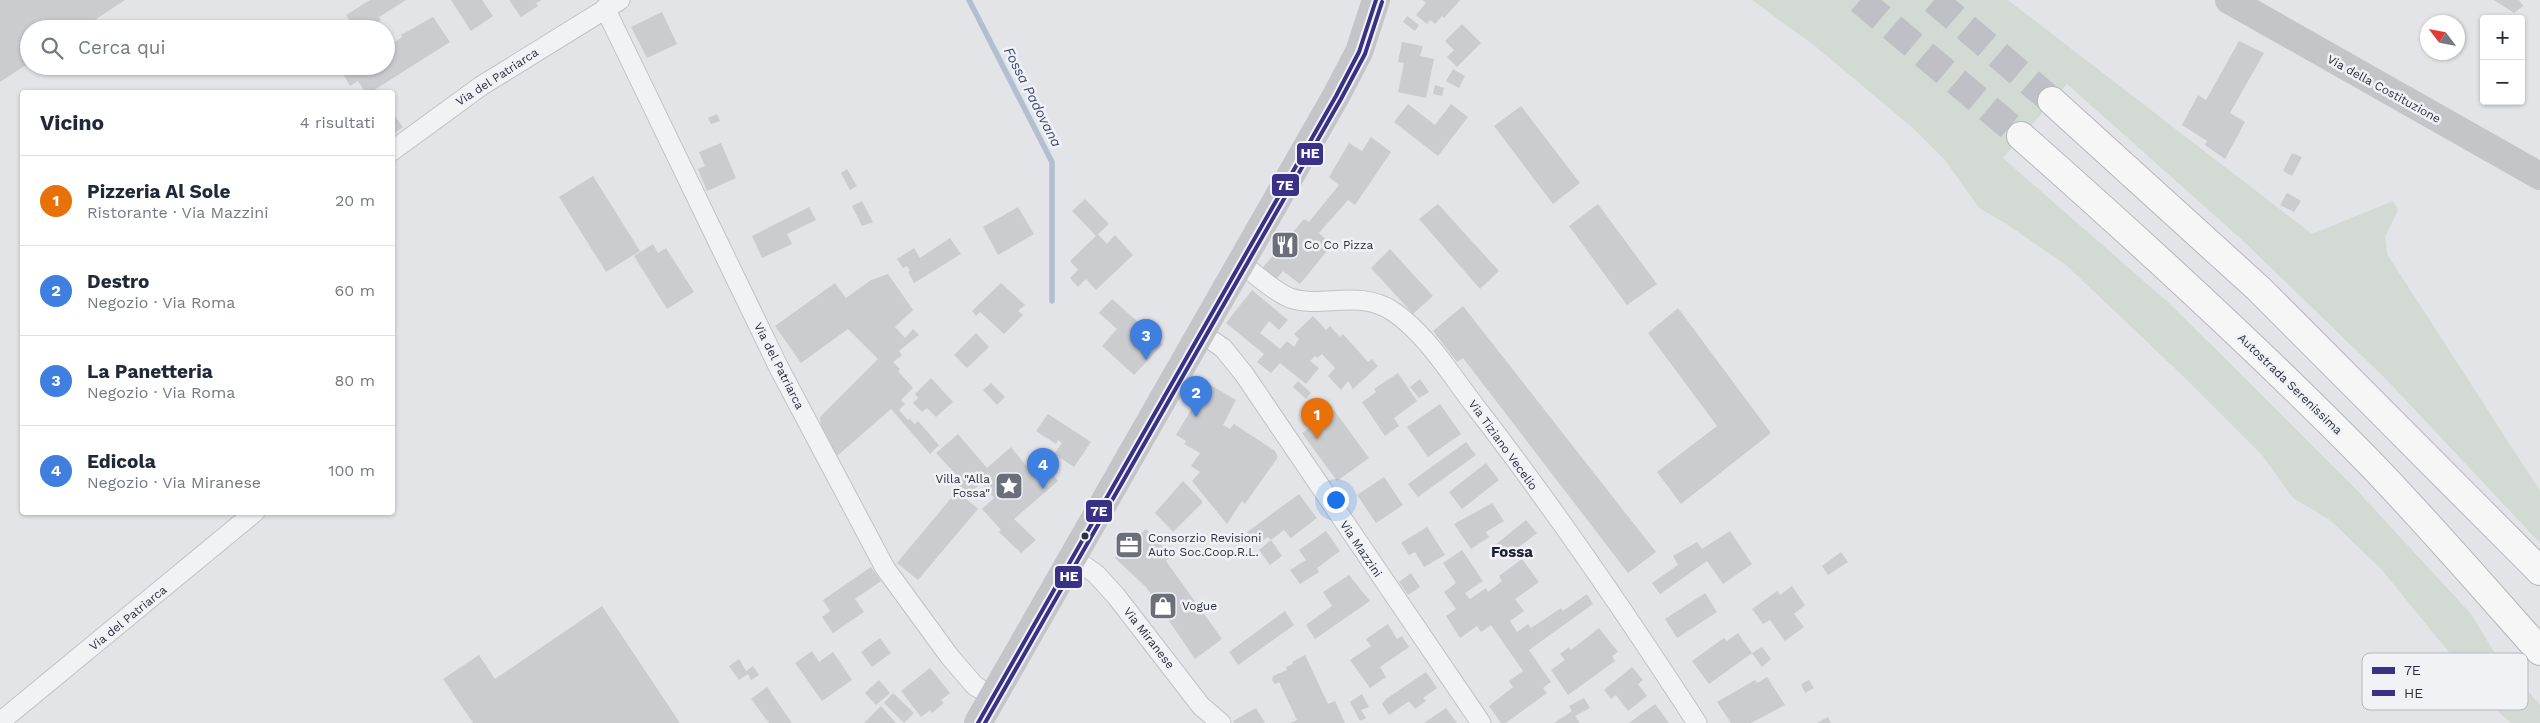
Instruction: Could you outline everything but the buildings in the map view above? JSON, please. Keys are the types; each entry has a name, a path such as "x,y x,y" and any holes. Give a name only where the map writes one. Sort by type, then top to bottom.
{"highway":[{"path":"2052,101 2259,289 2540,571"},
{"name":"Autostrada Serenissima","path":"2021,136 2117,220 2237,332 2362,455 2540,651"}],"main road":[{"path":"978,723 1336,96 1359,52 1376,0"},
{"name":"Via della Costituzione","path":"2229,0 2540,176"}],"street":[{"name":"Via del Patriarca","path":"395,149 481,86 613,4 779,368 885,568 950,657 975,686 994,697"},
{"name":"Via Tiziano Vecelio","path":"1240,263 1290,298 1372,302 1393,312 1424,340 1499,437 1650,650 1697,723"},
{"name":"Via Mazzini","path":"1201,333 1223,348 1244,374 1481,723"},
{"name":"Via del Patriarca","path":"0,722 250,515"},
{"name":"Via Miranese","path":"1073,558 1101,579 1201,706 1220,723"}],"shaded area":[{"path":"1752,0 2008,0 2312,234 2393,201 2398,210 2385,237 2387,254 2540,491 2540,543 2385,378 2240,238 2067,84 2003,158 2171,305 2352,485 2471,614 2495,653 2449,653 2382,570 2330,520 2293,498 2262,455 2184,377 2066,265 2005,223 1979,208 1945,160 1913,128 1815,46"},
{"path":"2528,691 2540,705 2540,723 2511,723 2496,710 2528,710"}],"waterway":[{"name":"Fossa Padovana","path":"969,0 1052,162 1052,301"}],"tunnel":[{"path":"1860,0 2021,136"},
{"path":"1934,0 2052,101"}],"transit line":[{"name":"7E","path":"978,723 1336,96 1359,52 1376,0"},
{"name":"HE","path":"985,723 1341,99 1365,54 1382,2"}],"place":[{"name":"Co Co Pizza","path":"1285,245"},
{"name":"La Panetteria","path":"1146,360"},
{"name":"Destro","path":"1196,417"},
{"name":"Pizzeria Al Sole","path":"1317,439"},
{"name":"Villa \"Alla Fossa\"","path":"1009,486"},
{"name":"Edicola","path":"1043,489"},
{"name":"Consorzio Revisioni Auto Soc.Coop.R.L.","path":"1129,545"},
{"name":"Vogue","path":"1163,606"}],"district":[{"name":"Fossa","path":"1512,552"}]}
